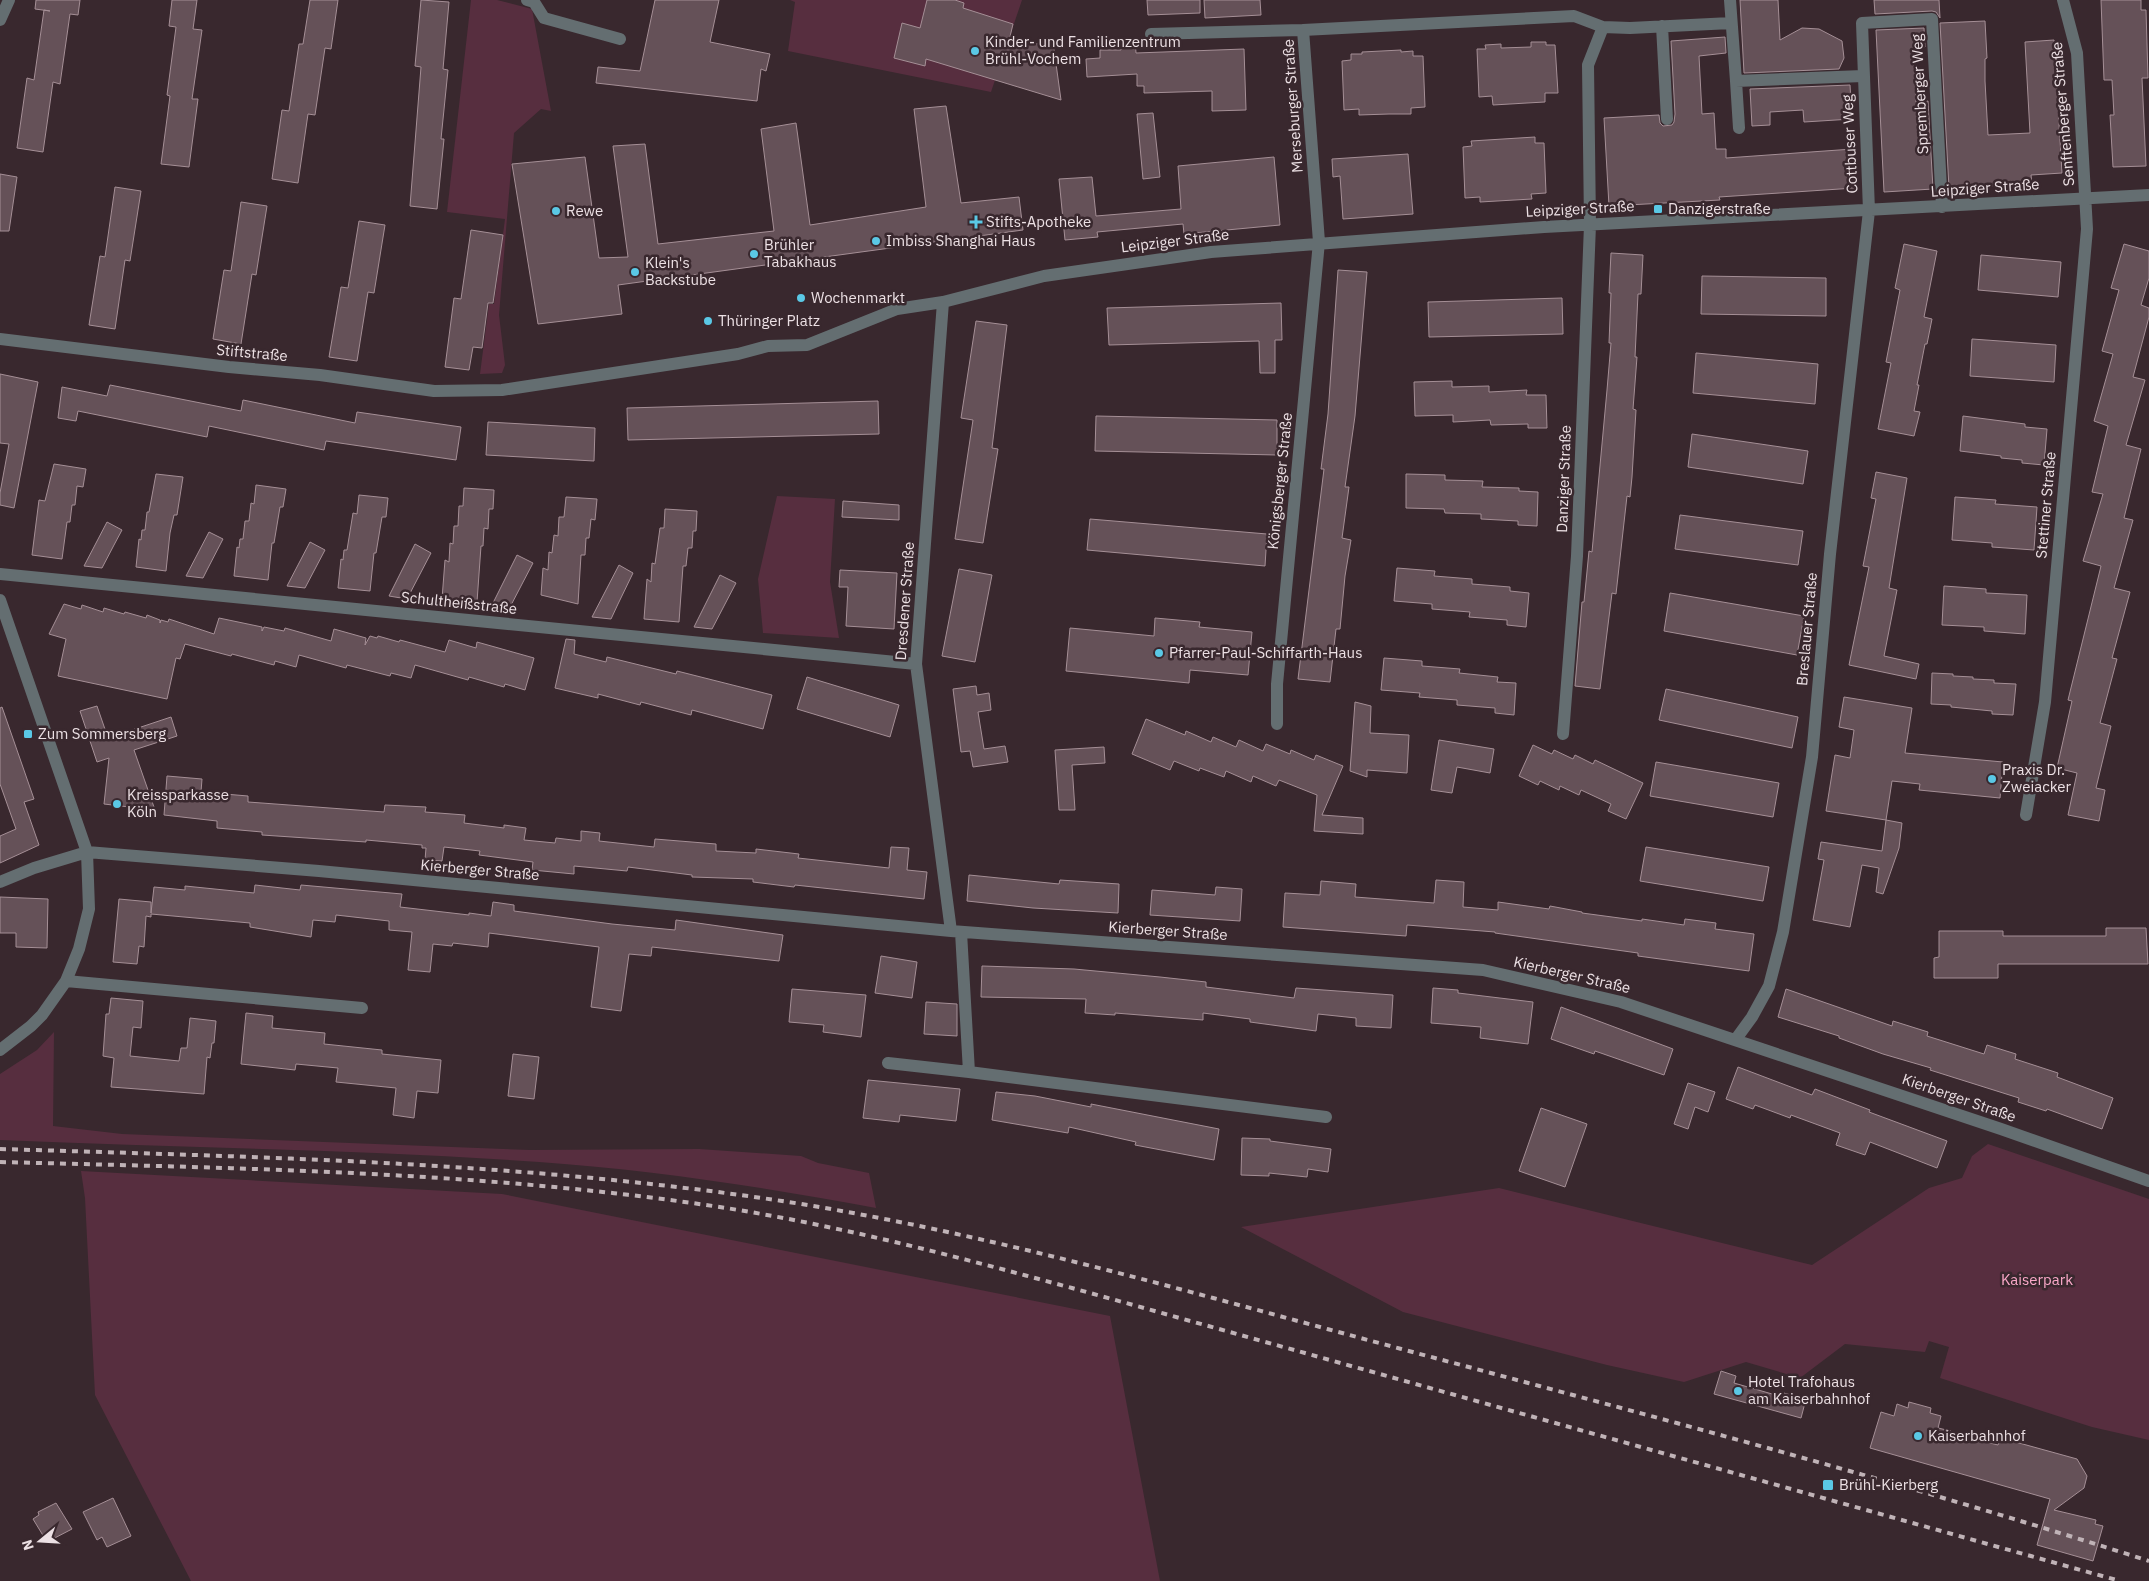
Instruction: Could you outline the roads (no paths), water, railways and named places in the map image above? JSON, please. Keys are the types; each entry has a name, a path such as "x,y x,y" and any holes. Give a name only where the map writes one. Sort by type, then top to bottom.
{"street":[{"path":"0,20 9,0"},
{"path":"527,0 534,2 544,18 620,39"},
{"path":"1730,0 1739,128"},
{"name":"Senftenberger Straße","path":"2063,0 2077,52 2086,197"},
{"path":"1303,30 1574,16 1604,27 1731,23"},
{"name":"Spremberger Weg","path":"1862,23 1932,19 1942,207"},
{"name":"Cottbuser Weg","path":"1862,23 1870,210"},
{"path":"1662,26 1667,119"},
{"name":"Danziger Straße","path":"1563,734 1577,556 1590,225 1588,64 1604,27"},
{"name":"Merseburger Straße","path":"1151,34 1303,30 1319,242"},
{"name":"Cottbuser Weg","path":"1736,81 1864,76"},
{"name":"Leipziger Straße","path":"943,302 1044,276 1104,266 1211,252 1319,242 1590,225 2149,195"},
{"name":"Stettiner Straße","path":"2026,815 2044,702 2087,229 2086,197"},
{"name":"Breslauer Straße","path":"1736,1039 1752,1017 1769,986 1789,902 1812,757 1830,554 1870,210"},
{"name":"Königsberger Straße","path":"1277,724 1277,684 1319,242"},
{"name":"Stiftstraße","path":"0,339 229,367 320,375 434,391 502,390 738,354 768,346 807,345 897,309 943,302"},
{"name":"Dresdener Straße","path":"943,302 916,664 956,932"},
{"name":"Schultheißstraße","path":"0,574 916,664"},
{"path":"0,600 87,852 89,909 78,949 66,981 37,1021 0,1050"},
{"name":"Kierberger Straße","path":"0,882 34,868 87,852 319,871 956,932 1483,970 1620,1002 1736,1039 2149,1181"},
{"path":"956,932 969,1072"},
{"path":"66,981 362,1008"},
{"path":"888,1064 969,1072 1326,1117"}],"railway":[{"path":"0,1149 392,1163 490,1170 685,1188 860,1214 1014,1247 1242,1306 1867,1476 1962,1503 2149,1561"},
{"path":"0,1162 260,1169 520,1184 692,1203 796,1220 949,1255 1050,1282 2120,1581"}],"place":[{"name":"Kinder- und Familienzentrum Brühl-Vochem","path":"975,51"},
{"name":"Danzigerstraße","path":"1658,209"},
{"name":"Rewe","path":"556,211"},
{"name":"Stifts-Apotheke","path":"976,222"},
{"name":"Imbiss Shanghai Haus","path":"876,241"},
{"name":"Brühler Tabakhaus","path":"754,254"},
{"name":"Klein's Backstube","path":"635,272"},
{"name":"Wochenmarkt","path":"801,298"},
{"name":"Thüringer Platz","path":"708,321"},
{"name":"Pfarrer-Paul-Schiffarth-Haus","path":"1159,653"},
{"name":"Zum Sommersberg","path":"28,734"},
{"name":"Praxis Dr. Zweiacker","path":"1992,779"},
{"name":"Kreissparkasse Köln","path":"117,804"},
{"name":"Hotel Trafohaus am Kaiserbahnhof","path":"1738,1391"},
{"name":"Kaiserbahnhof","path":"1918,1436"},
{"name":"Brühl-Kierberg","path":"1828,1485"}],"park label":[{"name":"Kaiserpark","path":"2037,1280"}]}
